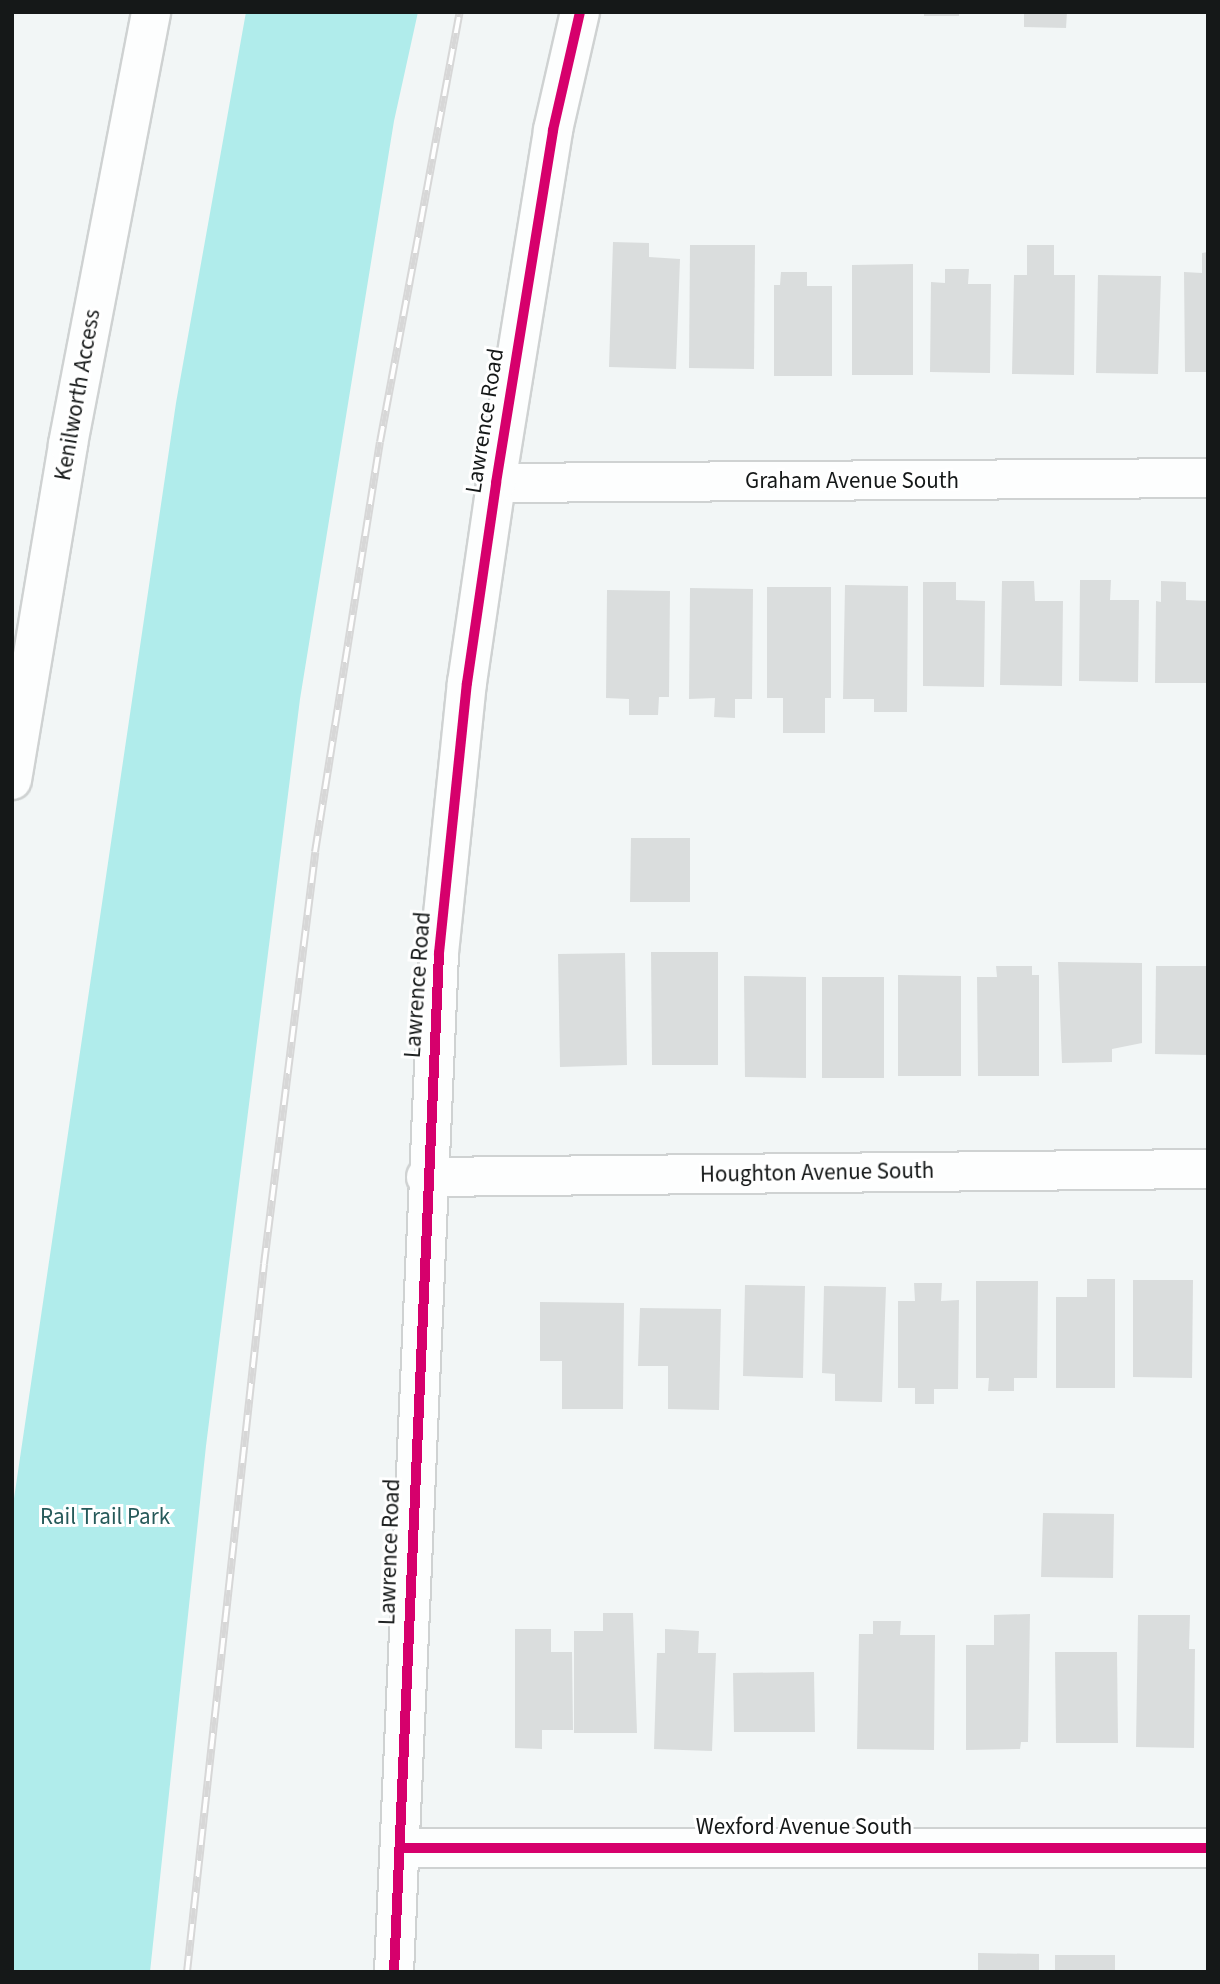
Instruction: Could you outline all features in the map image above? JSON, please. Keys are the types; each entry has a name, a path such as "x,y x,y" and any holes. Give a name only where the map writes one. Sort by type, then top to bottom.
{"street":[{"name":"Kenilworth Access","path":"12,780 68,444 151,12"},
{"name":"Lawrence Road","path":"394,1972 426,1177 439,953 467,683 496,484 553,130 580,12"},
{"name":"Graham Avenue South","path":"496,484 1208,478"},
{"name":"Houghton Avenue South","path":"426,1177 1208,1169"},
{"name":"Wexford Avenue South","path":"400,1848 1208,1849"}],"green space":[{"name":"Rail Trail Park","path":"246,12 418,12 394,121 300,699 206,1446 150,1972 12,1972 12,1512 176,403"}],"building":[{"path":"924,12 959,12 959,16 924,16"},
{"path":"1024,12 1067,12 1066,28 1024,27"},
{"path":"613,242 649,243 649,257 680,259 676,369 609,367"},
{"path":"690,245 755,245 754,369 689,368"},
{"path":"1027,245 1054,245 1054,275 1075,275 1074,375 1012,374 1014,275 1027,275"},
{"path":"1208,252 1208,372 1185,372 1184,272 1202,273 1202,253"},
{"path":"913,264 913,375 852,375 852,265"},
{"path":"945,269 969,269 968,284 991,284 990,373 930,372 931,282 945,283"},
{"path":"781,272 807,272 807,286 832,286 832,376 774,376 774,285 780,285"},
{"path":"1098,275 1161,276 1158,374 1096,373"},
{"path":"1080,580 1111,580 1110,600 1139,600 1138,682 1079,681"},
{"path":"1002,581 1034,581 1035,601 1063,601 1062,686 1000,685"},
{"path":"1161,581 1186,582 1186,600 1208,601 1208,683 1155,683 1156,601 1161,602"},
{"path":"923,582 956,582 956,600 985,601 984,687 923,686"},
{"path":"845,585 908,586 907,712 874,712 874,699 843,699"},
{"path":"767,587 831,587 831,698 825,698 825,733 783,733 783,698 767,698"},
{"path":"690,588 753,589 752,699 735,699 735,718 714,717 715,698 689,699"},
{"path":"607,590 670,591 669,697 659,697 658,715 629,715 629,699 606,698"},
{"path":"631,838 690,838 690,902 630,902"},
{"path":"651,952 718,952 718,1065 652,1065"},
{"path":"625,953 627,1065 560,1067 558,954"},
{"path":"1058,962 1142,963 1142,1043 1112,1049 1112,1062 1062,1063"},
{"path":"996,966 1032,966 1032,975 1039,975 1039,1076 978,1076 977,977 997,977"},
{"path":"1156,966 1208,966 1208,1055 1155,1054"},
{"path":"898,975 961,976 961,1076 898,1076"},
{"path":"744,976 806,977 806,1078 745,1077"},
{"path":"822,977 884,977 884,1078 822,1078"},
{"path":"1087,1279 1115,1279 1115,1388 1056,1388 1056,1297 1087,1297"},
{"path":"1133,1280 1193,1280 1192,1378 1133,1377"},
{"path":"976,1281 1038,1281 1037,1378 1014,1378 1014,1391 988,1391 989,1378 976,1378"},
{"path":"914,1283 942,1283 941,1301 959,1300 958,1389 934,1389 934,1404 915,1404 915,1388 898,1388 898,1301 915,1301"},
{"path":"745,1285 805,1286 803,1378 743,1376"},
{"path":"824,1286 886,1287 882,1402 835,1401 835,1374 822,1373"},
{"path":"540,1302 624,1303 623,1409 562,1409 562,1361 540,1361"},
{"path":"640,1308 721,1309 719,1410 668,1409 668,1366 638,1366"},
{"path":"1043,1513 1114,1514 1113,1578 1041,1577"},
{"path":"603,1613 633,1613 637,1733 574,1733 574,1631 603,1631"},
{"path":"1030,1614 1028,1742 1021,1742 1020,1749 966,1750 966,1645 994,1645 994,1615"},
{"path":"1138,1615 1190,1615 1189,1649 1195,1649 1194,1748 1136,1747"},
{"path":"873,1621 901,1621 900,1635 935,1635 934,1750 857,1749 859,1634 873,1634"},
{"path":"515,1629 551,1629 551,1652 572,1652 573,1730 542,1730 542,1749 515,1748"},
{"path":"665,1629 699,1631 698,1653 716,1653 712,1751 654,1749 657,1653 665,1653"},
{"path":"1055,1652 1117,1652 1118,1743 1056,1743"},
{"path":"814,1672 815,1732 734,1732 733,1673"},
{"path":"978,1953 1039,1954 1039,1972 978,1972"},
{"path":"1055,1955 1115,1955 1115,1972 1055,1972"}],"railway":[{"path":"187,1972 264,1264 315,852 380,442 460,12"}],"cycle path":[{"path":"394,1972 439,953 467,683 496,483 553,130 580,12"},
{"path":"400,1848 1208,1848"}]}
